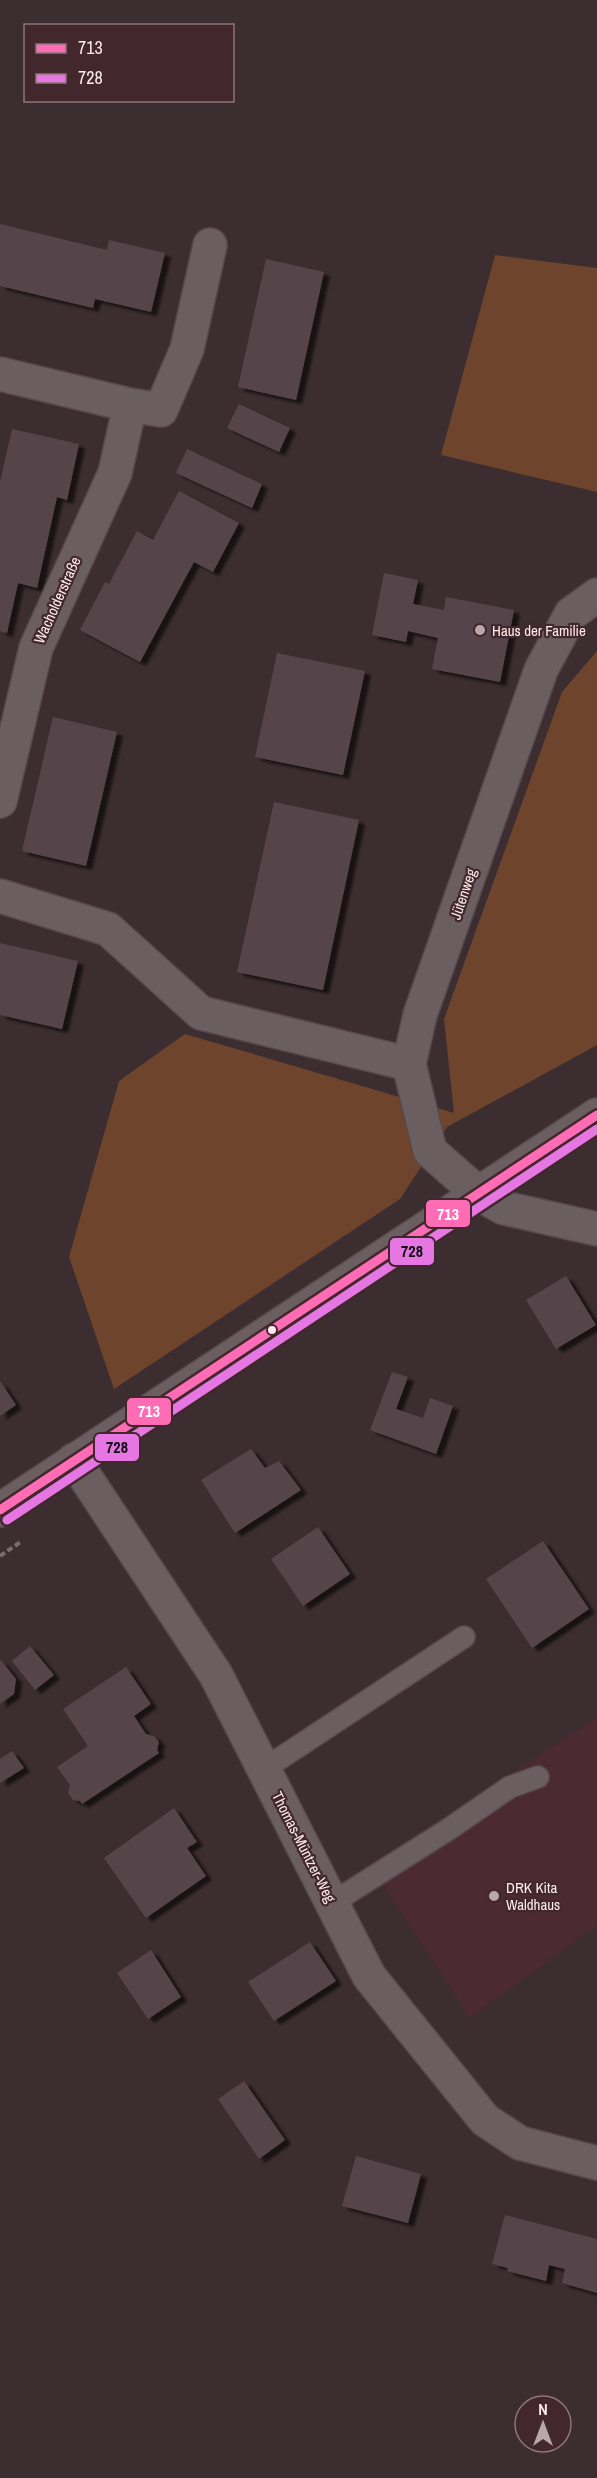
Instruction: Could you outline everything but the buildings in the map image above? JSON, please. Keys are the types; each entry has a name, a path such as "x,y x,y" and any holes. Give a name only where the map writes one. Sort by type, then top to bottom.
{"street":[{"path":"0,374 130,405 161,410 187,349 210,245"},
{"name":"Wacholderstraße","path":"0,801 36,648 115,473 130,405"},
{"name":"Jütenweg","path":"597,595 571,614 542,670 420,1015 408,1064 430,1151 479,1194 504,1208 597,1229"},
{"path":"0,897 108,928 201,1013 408,1064"},
{"path":"0,1510 597,1115"},
{"name":"Thomas-Müntzer-Weg","path":"74,1460 216,1675 369,1976 485,2120 520,2143 597,2163"}],"lane":[{"path":"264,1769 464,1636"},
{"path":"332,1903 449,1829 510,1787 538,1777"}],"shaded area":[{"path":"495,255 597,268 597,492 441,455"},
{"path":"597,651 597,1045 447,1127 400,1199 114,1389 69,1257 119,1081 185,1034 454,1113 444,1019 562,692"},
{"name":"DRK Kita Waldhaus","path":"597,1717 597,1925 470,2018 371,1866"}],"transit line":[{"name":"713","path":"0,1510 597,1115"},
{"name":"728","path":"7,1520 597,1129"}],"place":[{"name":"Haus der Familie","path":"480,630"},
{"name":"DRK Kita Waldhaus","path":"494,1896"}]}
